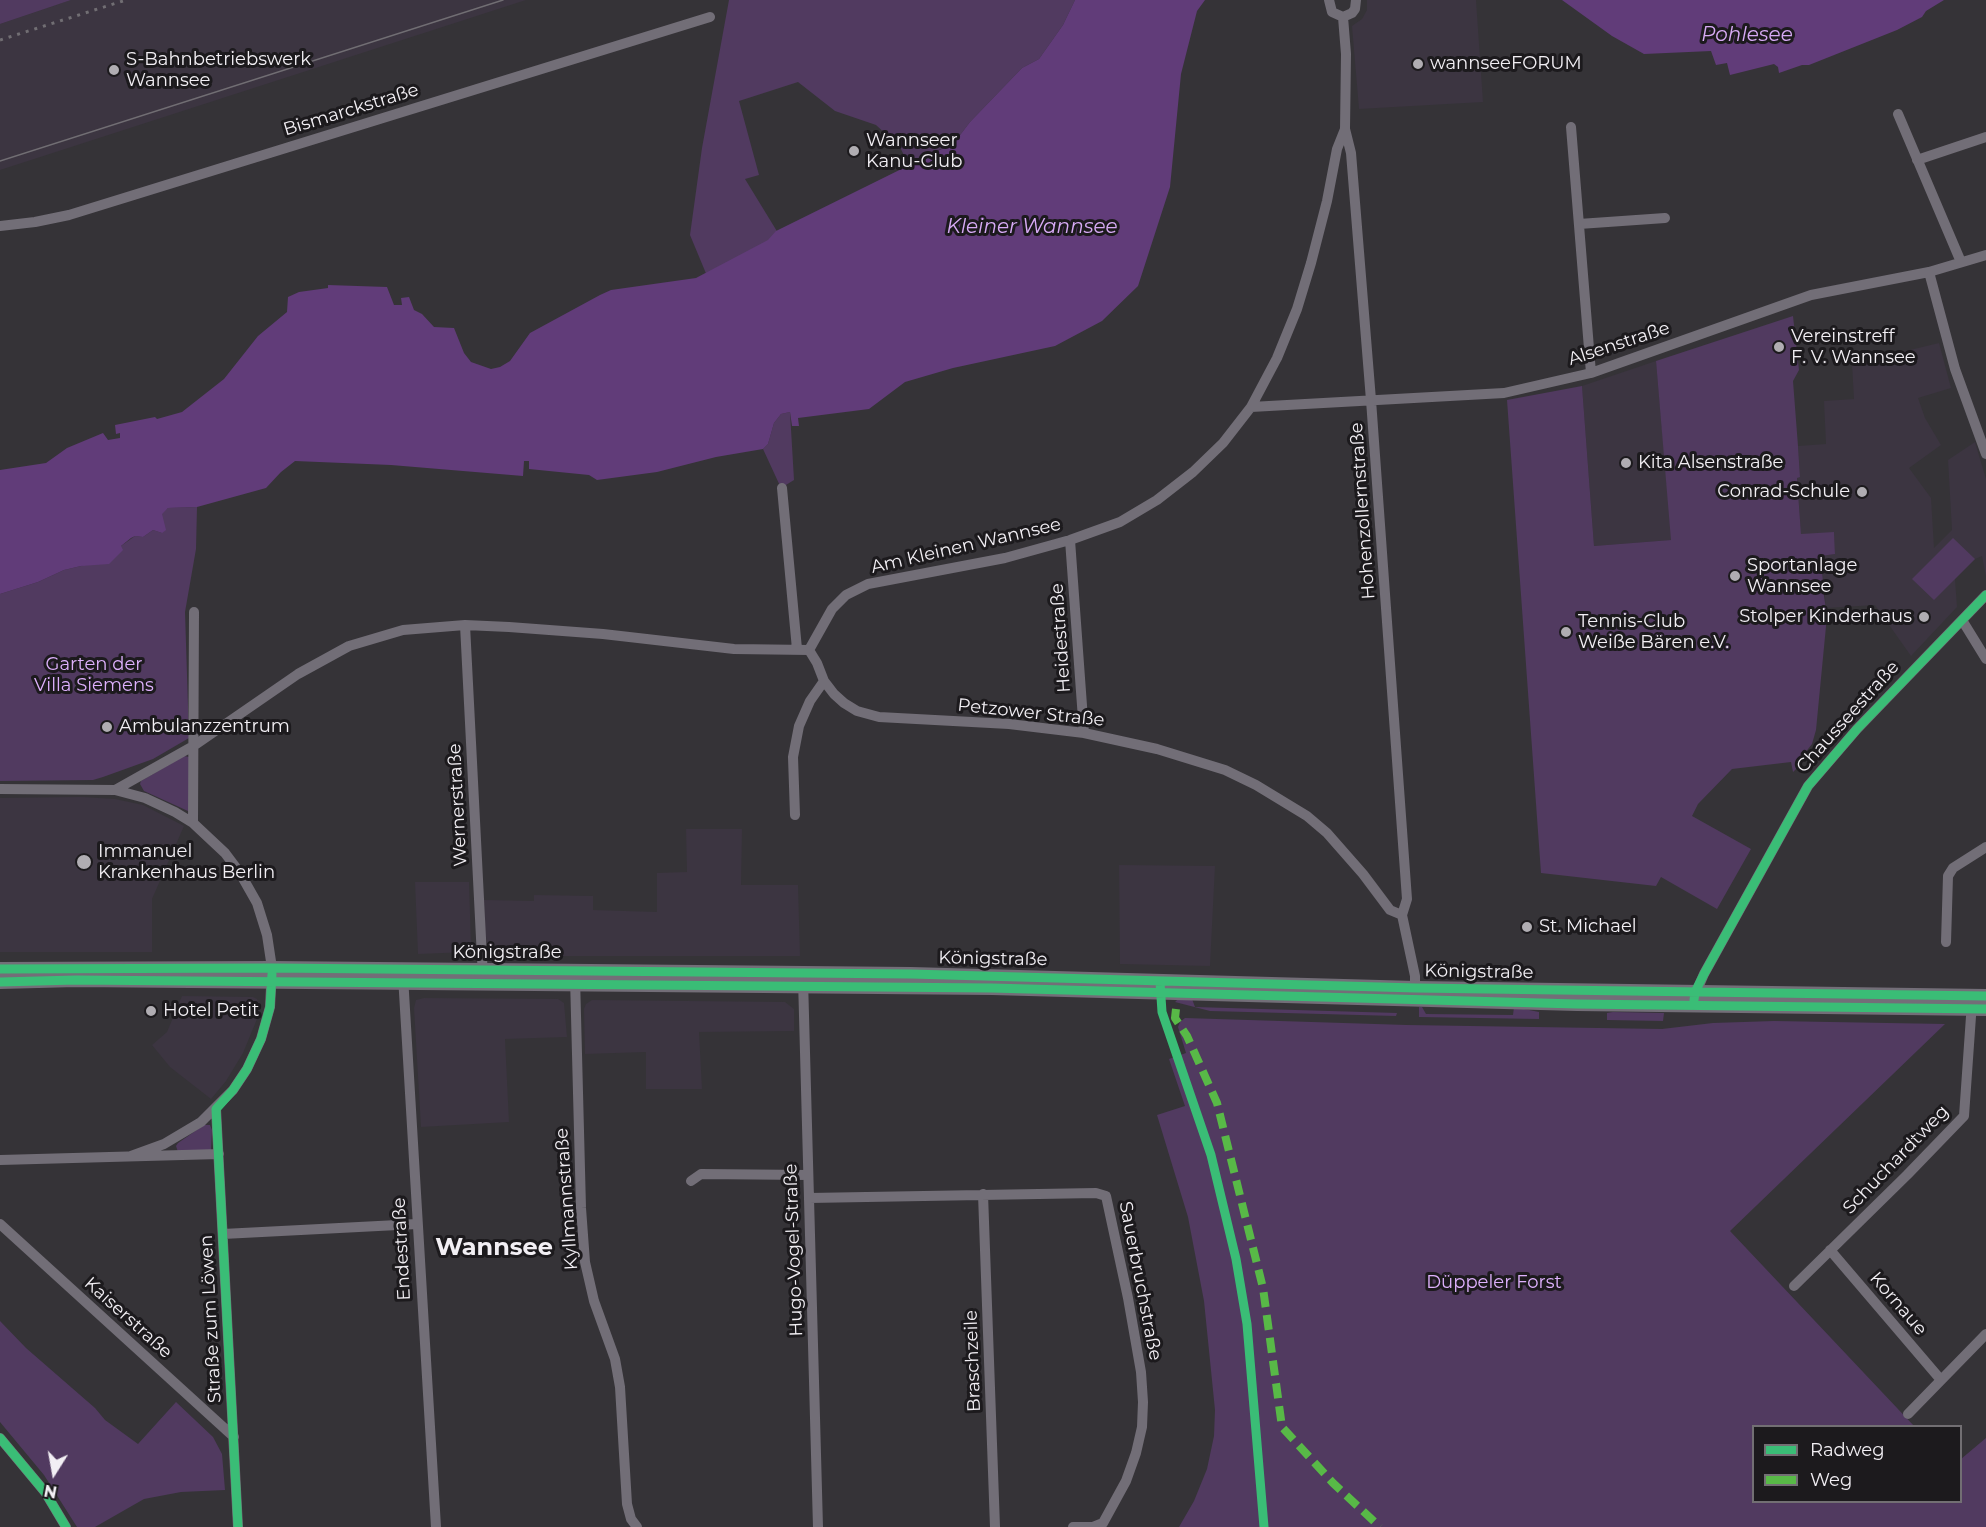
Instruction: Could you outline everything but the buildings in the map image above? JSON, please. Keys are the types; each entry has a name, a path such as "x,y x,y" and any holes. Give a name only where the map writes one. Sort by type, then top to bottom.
{"main road":[{"name":"Königstraße","path":"0,969 272,975 803,979 992,988 1694,999 1976,1000 1986,1009"},
{"name":"Königstraße","path":"0,982 272,975"}],"street":[{"path":"1329,0 1332,12 1344,17 1355,9 1356,0"},
{"name":"Bismarckstraße","path":"0,226 69,215 710,17"},
{"name":"Hohenzollernstraße","path":"1344,17 1346,54 1344,129 1351,153 1371,400 1407,899 1402,915 1415,976 1415,994"},
{"path":"1898,114 1961,262"},
{"path":"1571,127 1591,373"},
{"name":"Am Kleinen Wannsee","path":"809,650 832,609 846,595 868,584 1005,558 1070,540 1120,522 1157,500 1193,472 1223,443 1251,407 1277,358 1297,309 1328,201 1337,149 1344,129"},
{"path":"1917,160 1986,137"},
{"path":"1579,224 1665,218"},
{"name":"Alsenstraße","path":"1251,407 1504,393 1591,373 1810,295 1929,272 1986,255"},
{"path":"1929,272 1955,369 1986,454"},
{"path":"782,488 797,649"},
{"name":"Heidestraße","path":"1070,540 1084,734"},
{"name":"Chausseestraße","path":"1694,999 1808,786 1844,742 1986,595"},
{"path":"193,822 194,612"},
{"path":"1962,620 1986,658"},
{"path":"115,790 195,745 298,674 348,646 404,630 465,625 603,634 734,649 809,650"},
{"name":"Wernerstraße","path":"465,625 483,977"},
{"name":"Petzower Straße","path":"809,650 824,681 844,703 857,711 879,717 1009,724 1084,734 1157,748 1225,770 1285,801 1327,833 1363,874 1390,910 1402,915"},
{"path":"795,815 793,757 799,726 810,701 824,681"},
{"path":"0,789 115,790 145,798 193,822 225,853 249,887 263,918 272,975 270,1007 261,1039 247,1069 233,1090 201,1122 174,1139 131,1156"},
{"path":"1946,942 1948,876 1953,868 1986,847"},
{"name":"Endestraße","path":"403,976 436,1527"},
{"name":"Kyllmannstraße","path":"575,977 582,1241 594,1301 615,1359 620,1387 627,1504 631,1519 637,1527"},
{"name":"Hugo-Vogel-Straße","path":"803,979 818,1527"},
{"name":"Schuchardtweg","path":"1794,1286 1964,1116 1976,1000"},
{"name":"Straße zum Löwen","path":"216,1109 238,1527"},
{"path":"0,1160 219,1154"},
{"path":"691,1181 701,1174 808,1175"},
{"name":"Sauerbruchstraße","path":"809,1198 1096,1192 1102,1193 1109,1201 1141,1372 1142,1427 1126,1482 1104,1523 1093,1527 1073,1527"},
{"name":"Braschzeile","path":"983,1194 995,1527"},
{"name":"Kaiserstraße","path":"0,1224 234,1437"},
{"path":"223,1234 417,1224"},
{"name":"Kornaue","path":"1830,1250 1941,1380"},
{"path":"1908,1414 1986,1334"},
{"path":"0,1438 45,1492 66,1527"}],"shaded area":[{"path":"71,0 526,0 0,170 0,24"},
{"name":"wannseeFORUM","path":"1367,0 1476,0 1483,102 1359,109 1352,26 1362,19 1367,10"},
{"name":"Conrad-Schule","path":"1939,343 1951,388 1918,398 1925,418 1941,445 1909,468 1931,498 1934,548 1952,530 1948,460 1975,442 1986,479 1986,577 1982,556 1975,559 1955,579 1957,607 1911,656 1875,605 1826,608 1821,555 1835,554 1834,533 1801,535 1797,477 1800,477 1798,446 1826,444 1824,401 1854,399 1852,364"},
{"name":"Kita Alsenstraße","path":"1656,361 1672,540 1594,546 1582,386"},
{"name":"Immanuel Krankenhaus Berlin","path":"0,798 115,799 143,805 184,826 152,899 152,952 0,952"},
{"path":"686,829 742,829 741,885 798,885 800,956 534,956 496,954 487,945 484,900 534,901 534,895 593,896 593,910 657,912 657,873 687,872"},
{"path":"1119,865 1215,866 1210,966 1120,964"},
{"path":"415,882 469,882 471,946 469,952 418,954"},
{"path":"182,996 253,997 260,1005 257,1019 243,1053 226,1081 211,1099 170,1067 152,1045 167,1032"},
{"path":"424,998 558,999 564,1003 567,1037 505,1039 509,1122 421,1127 414,1008 416,1000"},
{"path":"592,1000 785,1002 794,1009 794,1031 699,1032 702,1089 646,1089 646,1052 585,1054 584,1009 586,1004"}],"green space":[{"path":"0,0 71,0 0,24"},
{"path":"729,0 1075,0 1063,25 1039,59 1022,68 970,122 954,143 908,164 900,147 876,125 835,111 798,82 739,101 759,175 745,179 797,264 715,295 690,235 702,148"},
{"name":"Sportanlage Wannsee","path":"1793,316 1799,370 1793,381 1800,477 1797,478 1801,534 1834,532 1835,554 1821,556 1827,616 1816,730 1812,744 1801,758 1804,761 1793,772 1791,762 1732,769 1698,804 1692,816 1751,849 1717,909 1661,877 1656,886 1541,873 1507,400 1582,386 1594,546 1671,540 1656,361"},
{"path":"790,412 794,480 781,488 763,449 768,444 774,423 781,414"},
{"name":"Garten der Villa Siemens","path":"197,507 196,549 185,612 189,738 153,759 93,780 0,781 0,594 81,566 121,546 135,536 143,537 153,530 162,533 162,513 168,508"},
{"path":"1953,538 1975,559 1934,600 1912,579"},
{"path":"184,756 189,757 190,810 188,811 144,791 140,784 141,781"},
{"path":"1178,999 1192,999 1195,1007 1397,1013 1396,1016 1210,1011 1175,1002"},
{"path":"1419,1007 1422,1007 1426,1014 1513,1015 1514,1007 1539,1012 1539,1019 1419,1017"},
{"path":"1607,1013 1664,1013 1663,1021 1607,1020"},
{"name":"Düppeler Forst","path":"1185,1018 1407,1025 1662,1029 1713,1023 1774,1021 1945,1024 1730,1231 1913,1425 1752,1425 1752,1503 1962,1503 1962,1458 1986,1438 1986,1527 1179,1527 1194,1501 1207,1469 1214,1436 1215,1410 1204,1301 1188,1217 1157,1115 1185,1106 1169,1059 1186,1053 1178,1027"},
{"path":"204,1125 210,1125 212,1130 211,1150 178,1152 176,1146 178,1143"},
{"path":"0,1321 26,1348 95,1408 105,1420 138,1444 176,1402 213,1437 222,1454 225,1490 181,1492 144,1499 95,1527 77,1527 44,1475 0,1422"}],"water":[{"name":"Kleiner Wannsee","path":"1075,0 1205,0 1197,11 1181,74 1170,187 1138,286 1102,321 1055,346 953,368 905,382 869,409 798,418 799,426 792,426 790,412 781,414 774,423 768,444 763,449 716,457 657,472 597,480 589,475 529,469 529,461 524,461 523,476 391,465 295,461 266,488 197,507 168,508 162,514 166,530 162,533 153,530 143,537 131,538 121,546 123,550 109,564 64,570 38,582 0,594 0,470 46,463 67,448 103,433 108,440 120,438 120,433 116,434 115,425 155,417 157,419 182,412 224,379 258,336 287,312 288,297 299,292 328,288 328,285 387,287 394,305 402,305 401,298 409,297 414,310 422,314 434,327 454,328 464,353 471,362 491,369 500,367 510,361 530,333 600,295 611,290 696,278 768,240 776,231 954,143 970,122 1022,68 1039,59 1063,25"},
{"name":"Pohlesee","path":"1562,0 1944,0 1926,11 1922,17 1897,30 1809,65 1802,65 1779,73 1778,67 1774,64 1730,75 1727,63 1716,65 1711,51 1644,54 1612,36"}],"tram line":[{"path":"0,161 503,0"}],"railway":[{"path":"0,40 126,0"}],"marked path":[{"path":"1176,1009 1175,1018 1187,1036 1217,1103 1263,1288 1282,1427 1333,1483 1380,1527"}],"cycle path":[{"path":"1694,1000 1695,992 1704,974 1808,786 1857,729 1986,595"},
{"path":"0,969 272,968 911,974 1416,988 1986,996"},
{"path":"238,1527 216,1109 247,1069 261,1039 270,1007 272,974"},
{"path":"0,982 76,980 992,988 1577,1004 1986,1009"},
{"path":"1160,982 1162,1012 1211,1155 1236,1259 1247,1324 1264,1527"},
{"path":"0,1438 45,1492 66,1527"}],"place":[{"name":"wannseeFORUM","path":"1418,64"},
{"name":"S-Bahnbetriebswerk Wannsee","path":"114,70"},
{"name":"Wannseer Kanu-Club","path":"854,151"},
{"name":"Vereinstreff F. V. Wannsee","path":"1779,347"},
{"name":"Kita Alsenstraße","path":"1626,463"},
{"name":"Conrad-Schule","path":"1862,492"},
{"name":"Sportanlage Wannsee","path":"1735,576"},
{"name":"Stolper Kinderhaus","path":"1924,617"},
{"name":"Tennis-Club Weiße Bären e.V.","path":"1566,632"},
{"name":"Ambulanzzentrum","path":"107,727"},
{"name":"Immanuel Krankenhaus Berlin","path":"84,862"},
{"name":"St. Michael","path":"1527,927"},
{"name":"Hotel Petit","path":"151,1011"}],"district":[{"name":"Wannsee","path":"494,1248"}]}
